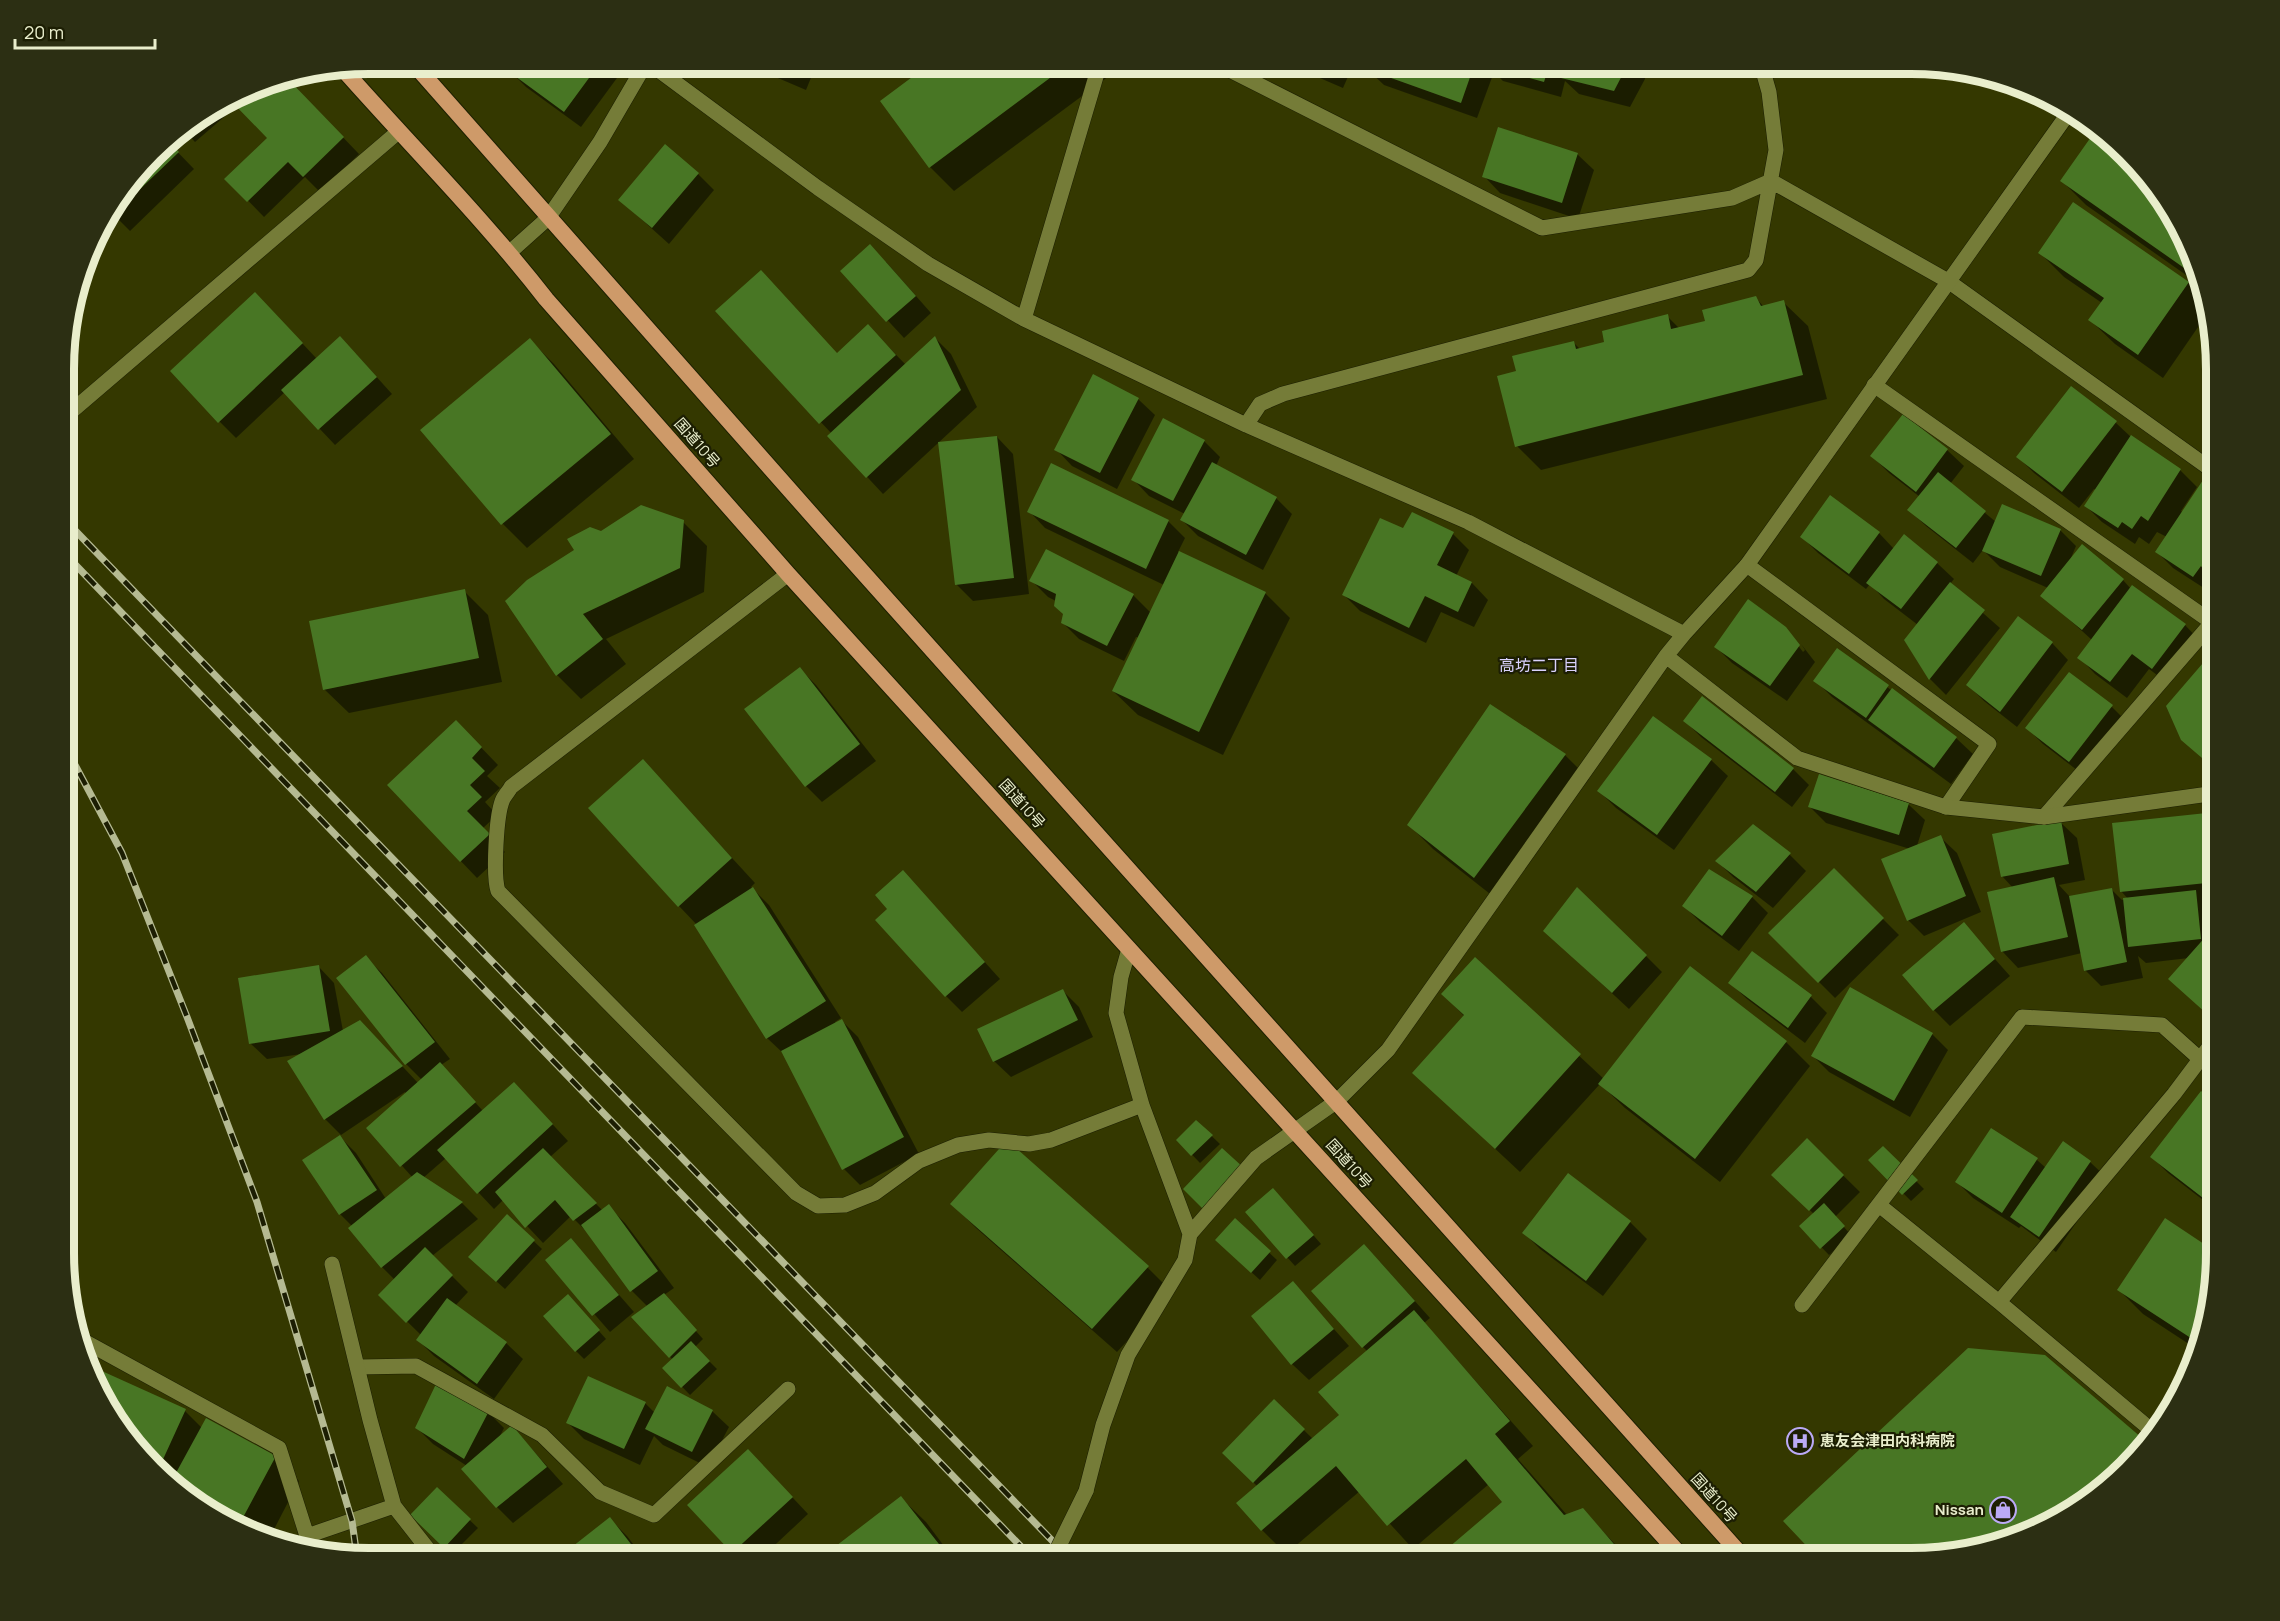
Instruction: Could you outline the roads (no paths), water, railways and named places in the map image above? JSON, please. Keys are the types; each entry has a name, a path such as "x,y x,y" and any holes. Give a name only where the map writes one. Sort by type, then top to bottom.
{"highway":[{"name":"国道10号","path":"347,74 510,252 546,299 788,574 1674,1548"},
{"name":"国道10号","path":"423,74 1088,825 1735,1548"}],"street":[{"path":"510,252 548,218 600,142 641,74"},
{"path":"663,74 818,188 928,264 1024,318 1246,425 1468,522 1684,634"},
{"path":"1024,318 1097,74"},
{"path":"1238,74 1542,228 1732,198 1772,181"},
{"path":"1246,425 1260,404 1283,394 1748,270 1756,260 1776,150 1769,92 1764,74"},
{"path":"1058,1548 1086,1491 1103,1425 1128,1355 1185,1260 1190,1234 1256,1158 1337,1101 1389,1050 1666,656 1747,565 2066,117"},
{"path":"74,409 398,132"},
{"path":"1772,181 1948,281 2206,465"},
{"path":"1874,385 2206,615"},
{"path":"1747,565 1989,744 1946,807"},
{"path":"788,574 511,787 503,799 500,810 495,872 498,891 796,1193 818,1206 845,1205 875,1193 919,1161 958,1145 989,1140 1029,1144 1051,1140 1142,1106"},
{"path":"2044,817 2206,631"},
{"path":"1666,656 1797,758 1946,807 2044,817 2206,795"},
{"path":"1129,949 1121,976 1116,1013 1142,1106 1190,1234"},
{"path":"1802,1305 2022,1017 2162,1025 2200,1059"},
{"path":"1999,1302 2174,1094 2206,1051"},
{"path":"1879,1205 2149,1428"},
{"path":"332,1264 394,1506 427,1548"},
{"path":"88,1343 279,1448 306,1541"},
{"path":"358,1367 416,1366 542,1435 600,1492 654,1515 788,1389"},
{"path":"310,1542 394,1506"}],"railway":[{"path":"74,529 1059,1548"},
{"path":"74,563 1022,1548"},
{"path":"74,763 122,853 257,1202 352,1521 356,1547"}],"place":[{"name":"恵友会津田内科病院","path":"1800,1441"},
{"name":"Nissan","path":"2003,1510"}],"district":[{"name":"高坊二丁目","path":"1539,665"}]}
